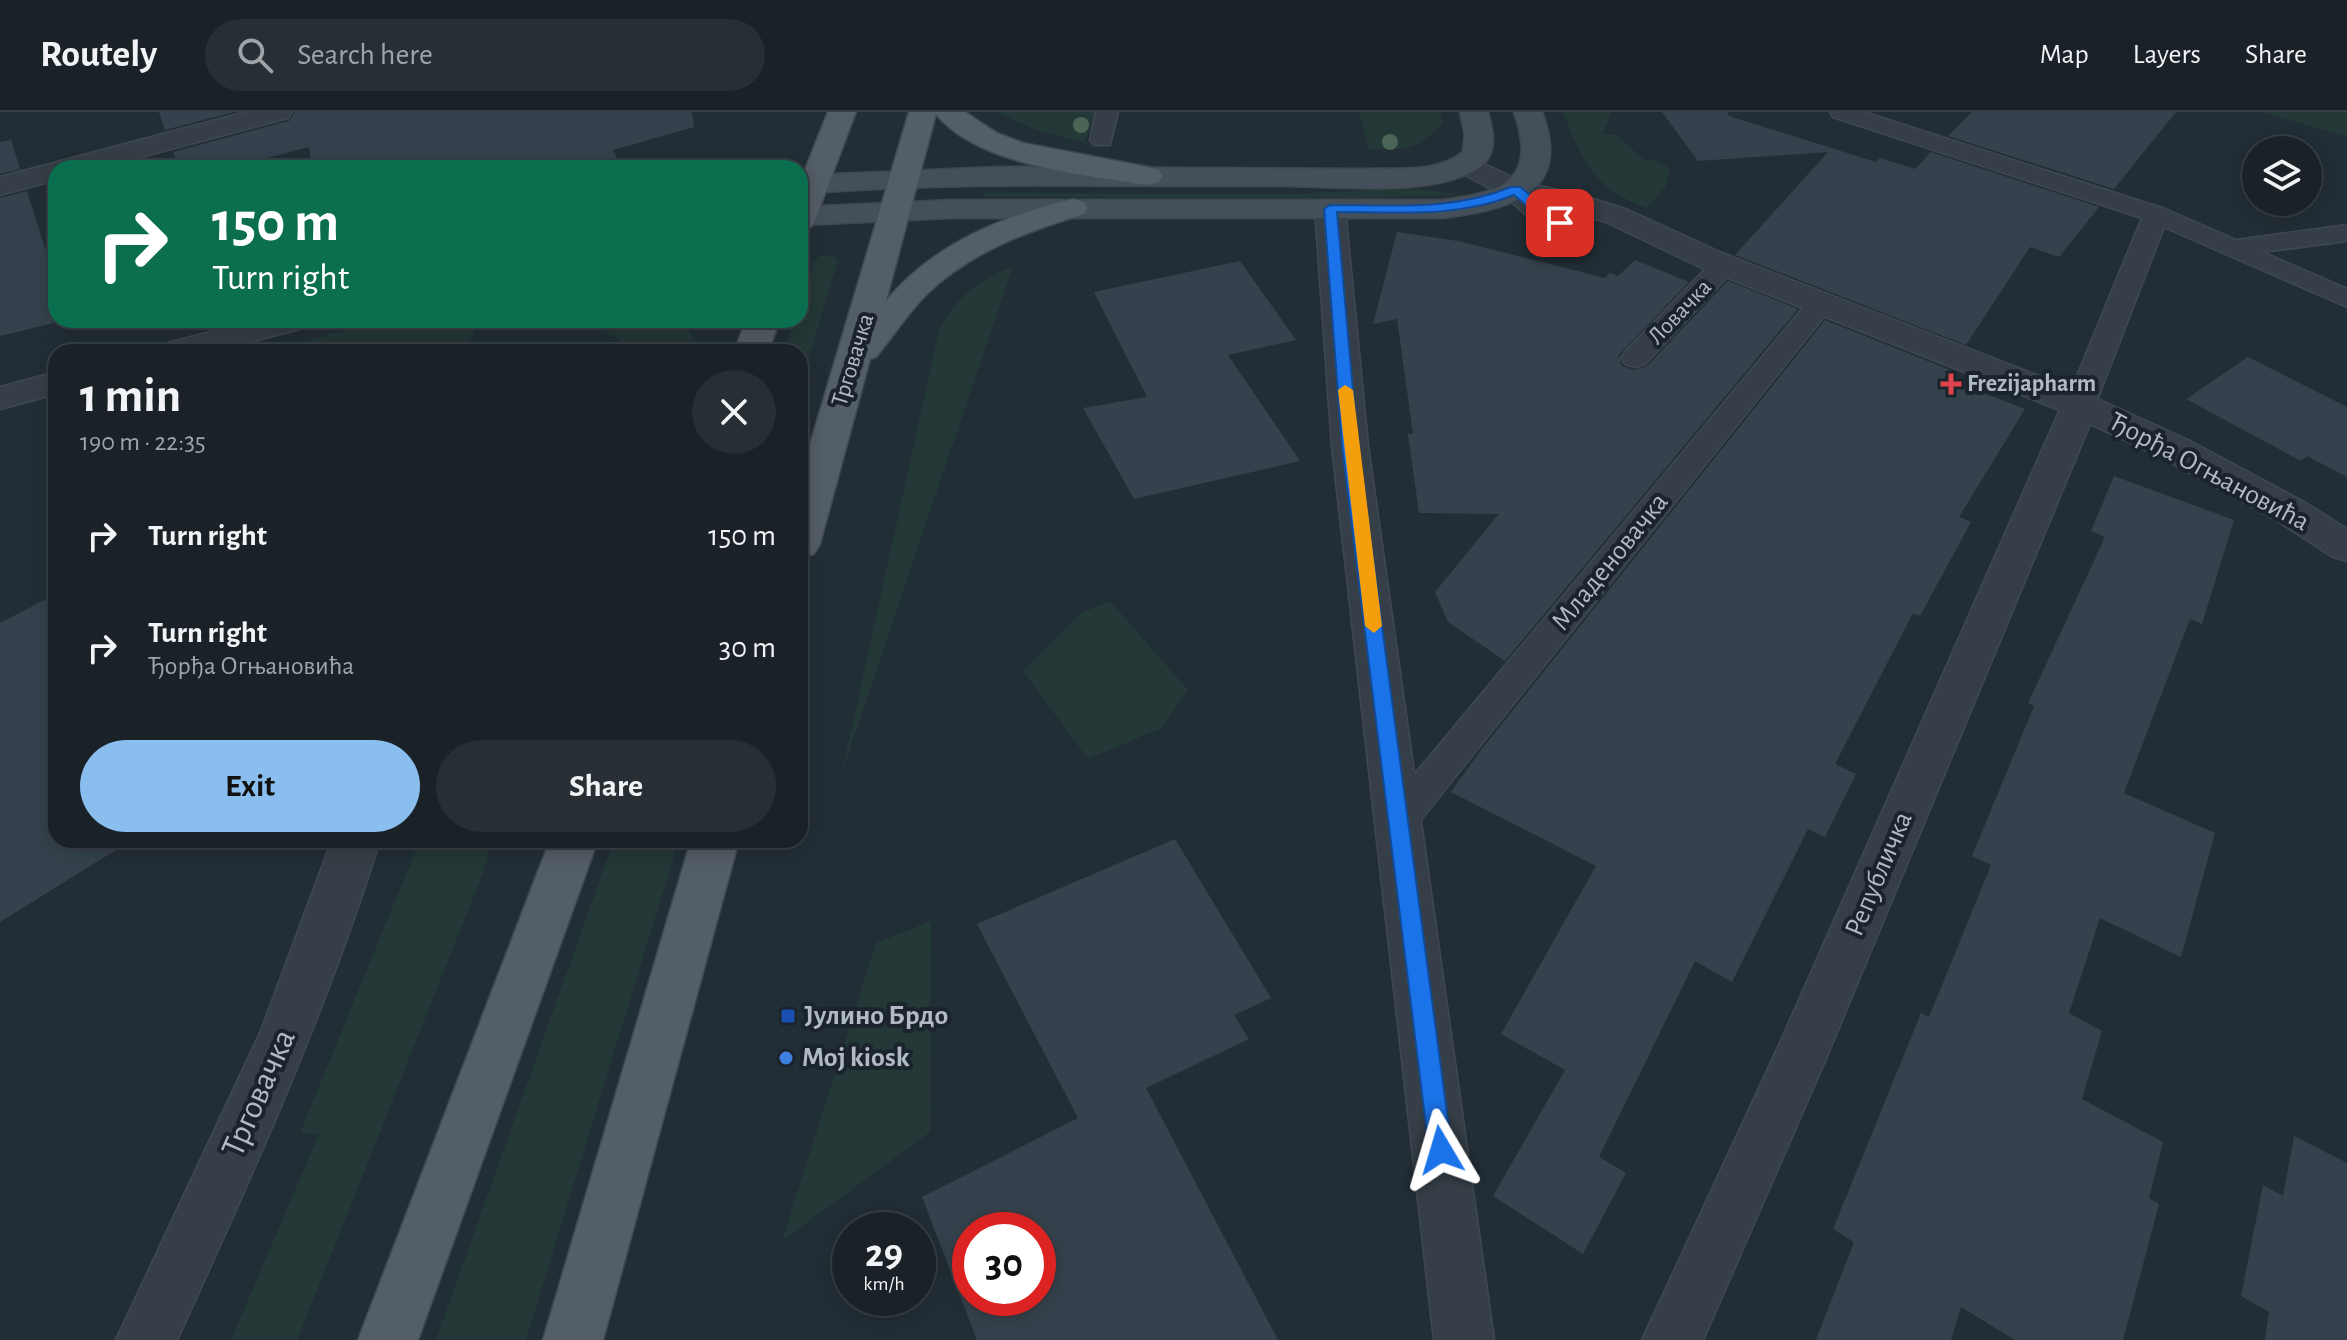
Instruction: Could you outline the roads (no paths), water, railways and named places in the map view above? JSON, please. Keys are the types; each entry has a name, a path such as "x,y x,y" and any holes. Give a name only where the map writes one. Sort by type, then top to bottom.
{"main road":[{"path":"808,193 842,112"},
{"name":"Трговачка","path":"808,516 923,112"},
{"path":"949,112 974,132 1009,147 1148,176"},
{"path":"808,204 906,177 1419,174 1465,164 1481,146 1474,112"},
{"path":"808,205 897,211 1441,209 1484,203 1516,190 1530,175 1538,148 1528,112"},
{"path":"852,364 913,290 947,261 1013,226 1073,208"},
{"path":"388,1340 571,848"},
{"path":"573,1340 713,848"}],"street":[{"path":"96,160 278,112"},
{"name":"Ђорђа Огњановића","path":"1465,164 1516,190 1540,211 1579,231 1717,263 2080,405 2175,449 2290,511 2347,547"},
{"path":"0,186 48,173"},
{"path":"1330,209 1350,446 1464,1340"},
{"path":"209,344 266,328"},
{"path":"0,398 48,385"},
{"name":"Републичка","path":"1672,1340 1799,1061 2080,405"},
{"name":"Трговачка","path":"146,1340 276,1057 319,951 353,848"}],"lane":[{"path":"1102,140 1107,112"},
{"path":"1841,112 2156,214 2347,299"},
{"path":"2080,405 2156,214"},
{"path":"2233,248 2347,233"},
{"name":"Ловачка","path":"1635,358 1717,263"},
{"name":"Младеновачка","path":"1398,821 1821,303"}],"place":[{"name":"Frezijapharm","path":"1951,384"},
{"name":"Јулино Брдо","path":"788,1016"},
{"name":"Moj kiosk","path":"786,1058"}]}
